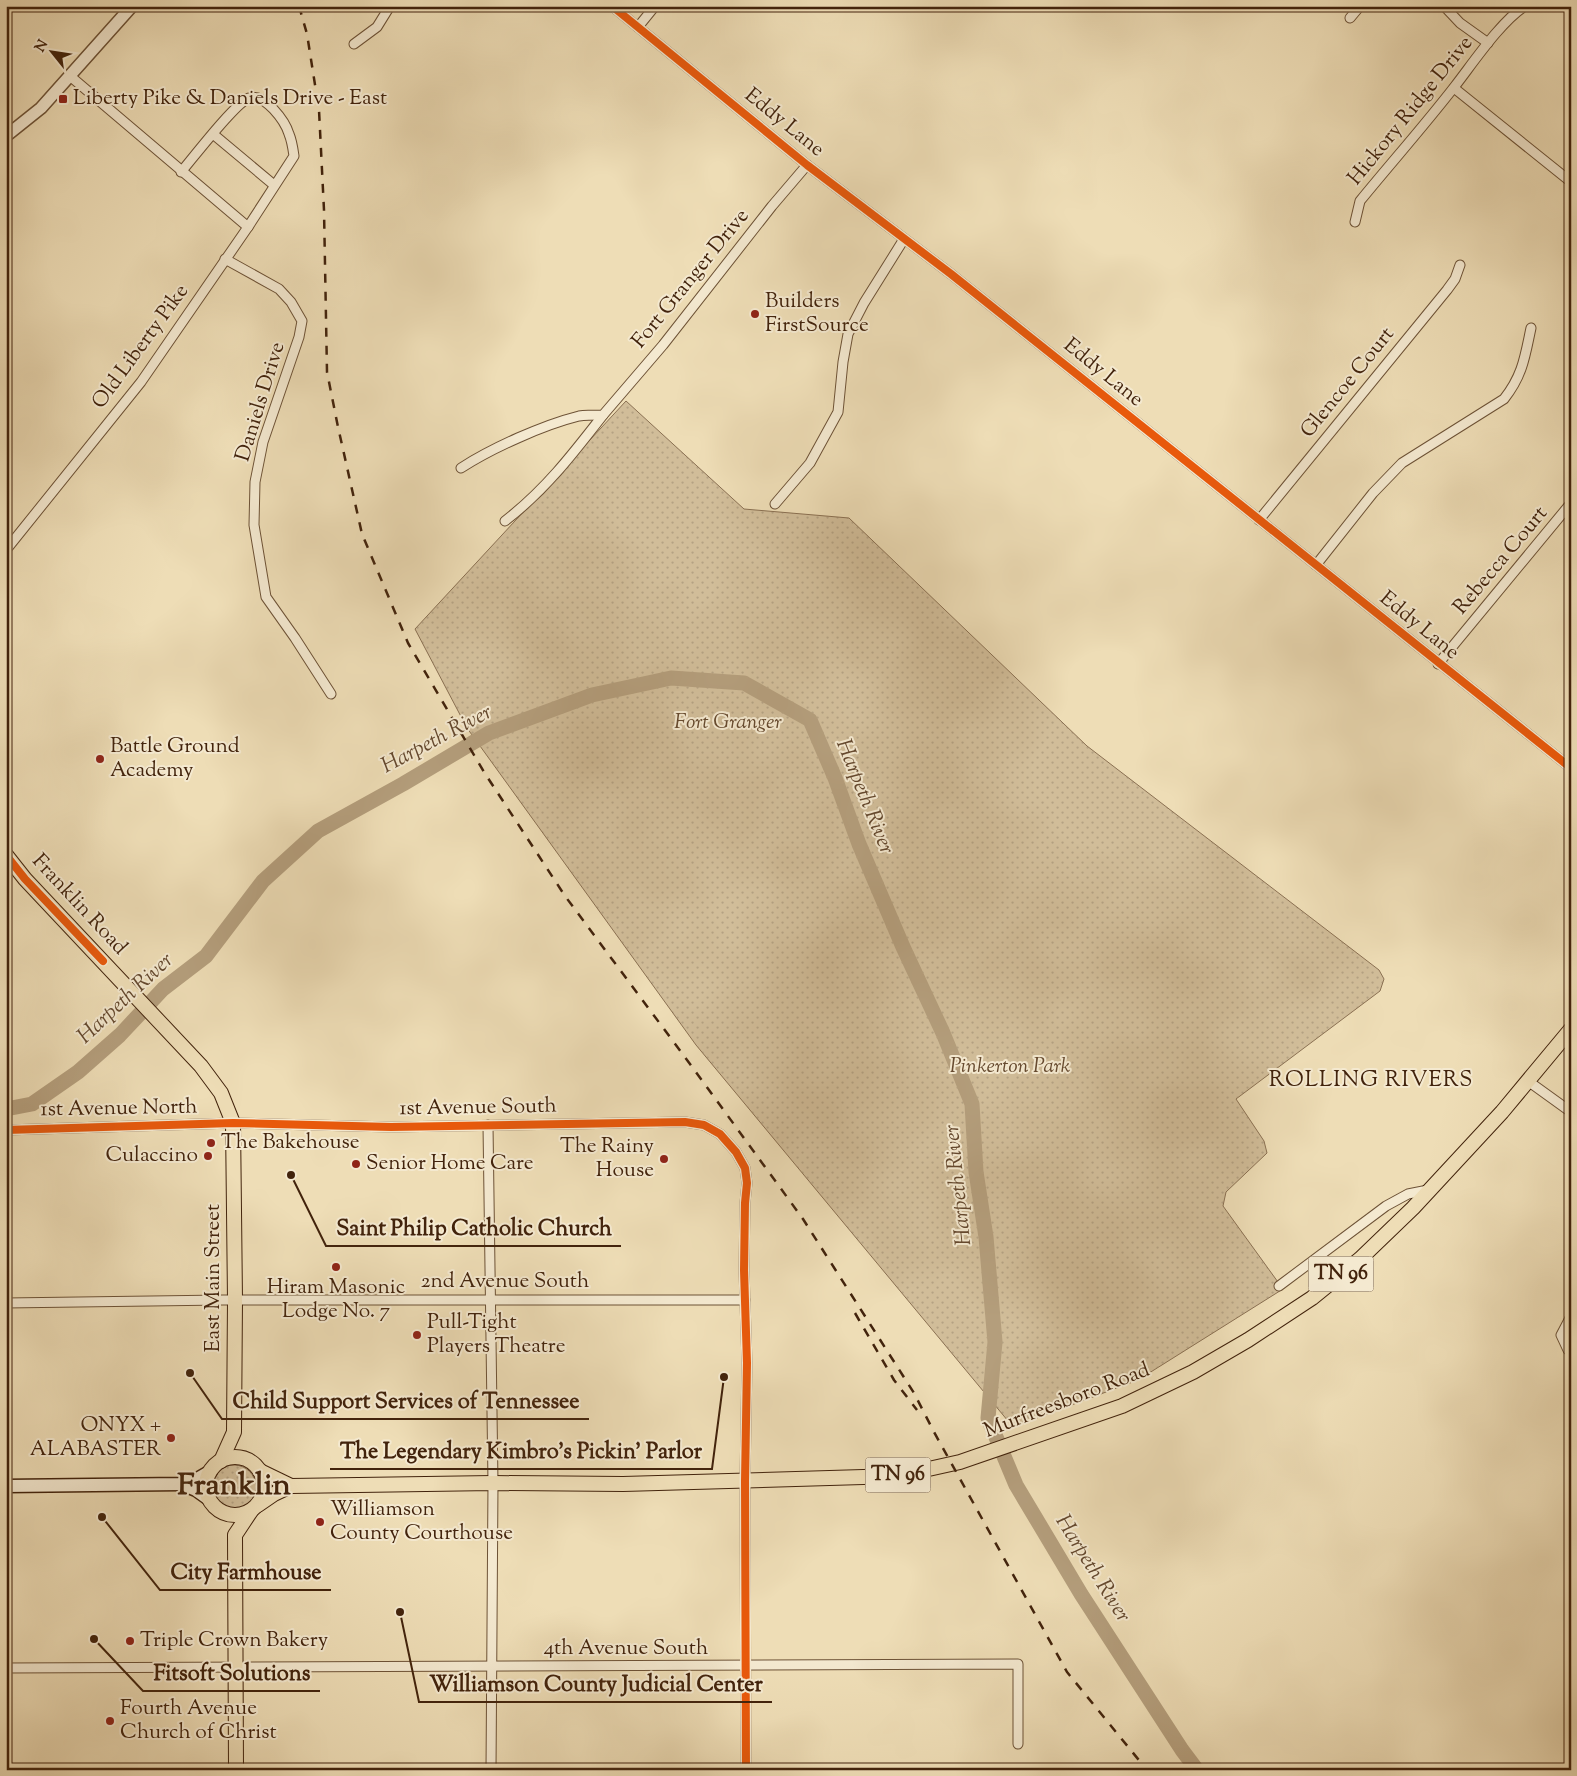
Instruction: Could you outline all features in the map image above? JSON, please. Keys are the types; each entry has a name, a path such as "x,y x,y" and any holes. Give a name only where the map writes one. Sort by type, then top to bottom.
{"main road":[{"name":"Franklin Road","path":"6,855 25,879 201,1066 221,1094 233,1123"},
{"name":"Murfreesboro Road","path":"745,1481 897,1476 956,1463 1122,1406 1193,1372 1248,1340 1312,1298 1360,1259 1414,1208 1528,1082 1571,1028"},
{"name":"East Main Street","path":"233,1123 234,1432 248,1460"},
{"name":"East Main Street","path":"216,1466 234,1432"},
{"path":"6,1486 181,1484 192,1482 216,1466 235,1457 248,1460 260,1471 264,1480 264,1490 261,1499 235,1535"},
{"path":"210,1500 206,1485 216,1466"},
{"name":"TN 96","path":"260,1471 291,1486 493,1483 623,1484 745,1481"},
{"path":"181,1484 196,1490 210,1500 221,1511 235,1535 236,1770"},
{"path":"221,1511 238,1515 253,1509 274,1494 291,1486"}],"street":[{"path":"6,136 41,108 132,6"},
{"path":"354,44 377,27 390,6"},
{"name":"Eddy Lane","path":"612,6 807,164 958,279 1438,664 1571,768"},
{"path":"638,27 655,6"},
{"path":"1350,18 1360,6"},
{"path":"1444,6 1460,23 1488,44"},
{"name":"Hickory Ridge Drive","path":"1356,222 1360,201 1488,44 1517,11 1525,6"},
{"path":"70,76 248,227"},
{"path":"1454,88 1571,182"},
{"name":"Old Liberty Pike","path":"6,550 141,382 248,227 294,156 289,133 279,116 271,106 257,98 249,98 237,107 213,134"},
{"path":"181,172 213,134 274,185"},
{"name":"Fort Granger Drive","path":"505,521 529,502 566,462 602,415 663,345 807,164"},
{"path":"775,504 810,463 838,412 848,334 864,302 904,239"},
{"name":"Daniels Drive","path":"225,259 279,289 291,302 302,321 299,336 263,442 255,482 254,525 266,597 331,694"},
{"name":"Glencoe Court","path":"1259,520 1455,279 1460,265"},
{"path":"1316,565 1373,493 1402,463 1504,399 1514,386 1522,370 1531,328"},
{"path":"461,468 476,458 538,430 581,416 602,415"},
{"name":"Rebecca Court","path":"1438,664 1571,503"},
{"path":"1528,1082 1571,1112"},
{"name":"1st Avenue South","path":"233,1123 391,1127 685,1122 704,1125 720,1134 736,1152 745,1168 747,1183 744,1203 745,1300"},
{"name":"1st Avenue North","path":"6,1130 233,1123"},
{"path":"488,1125 493,1483 491,1770"},
{"path":"1280,1286 1386,1206 1408,1194 1431,1189"},
{"name":"2nd Avenue South","path":"6,1303 235,1300 745,1300"},
{"path":"745,1300 747,1363 745,1481 746,1770"},
{"path":"1571,1316 1561,1335 1568,1350 1571,1352"},
{"name":"4th Avenue South","path":"6,1668 1018,1664 1018,1744"}],"green space":[{"path":"626,401 744,509 849,518 1087,746 1379,970 1384,979 1380,991 1236,1099 1264,1141 1267,1153 1226,1192 1223,1206 1283,1289 1138,1380 1013,1427 696,1045 467,728 415,629"},
{"path":"238,1465 250,1471 255,1478 255,1496 250,1503 243,1508 230,1509 222,1506 215,1499 212,1483 215,1475 222,1468"}],"waterway":[{"name":"Harpeth River","path":"6,1109 32,1104 78,1072 120,1035 163,989 206,956 263,881 318,831 489,733 592,695 671,678 744,683 810,720 835,778 859,844 903,947 943,1033 972,1104 976,1172 986,1237 995,1342 988,1418 1016,1485 1081,1594 1182,1750 1197,1770"}],"railway":[{"path":"299,6 307,34 319,110 324,210 327,372 362,534 408,643 484,772 565,896 803,1219 914,1393 1067,1672 1147,1770"},
{"path":"855,1313 894,1380 917,1410"}],"cycle path":[{"path":"612,6 807,165 951,274 1571,768"},
{"path":"6,855 25,879 103,961"},
{"path":"6,1130 233,1123 391,1127 685,1122 704,1125 720,1134 736,1152 745,1168 747,1183 744,1270 747,1363 745,1481 746,1770"}],"place":[{"name":"Liberty Pike & Daniels Drive - East","path":"63,99"},
{"name":"Builders FirstSource","path":"755,314"},
{"name":"Battle Ground Academy","path":"100,759"},
{"name":"The Bakehouse","path":"211,1143"},
{"name":"Culaccino","path":"208,1156"},
{"name":"The Rainy House","path":"664,1159"},
{"name":"Senior Home Care","path":"356,1164"},
{"name":"Saint Philip Catholic Church","path":"291,1175"},
{"name":"Hiram Masonic Lodge No. 7","path":"336,1267"},
{"name":"Pull-Tight Players Theatre","path":"417,1335"},
{"name":"Child Support Services of Tennessee","path":"190,1373"},
{"name":"The Legendary Kimbro's Pickin' Parlor","path":"724,1377"},
{"name":"ONYX + ALABASTER","path":"171,1438"},
{"name":"City Farmhouse","path":"102,1517"},
{"name":"Williamson County Courthouse","path":"320,1522"},
{"name":"Williamson County Judicial Center","path":"400,1612"},
{"name":"Fitsoft Solutions","path":"94,1639"},
{"name":"Triple Crown Bakery","path":"130,1641"},
{"name":"Fourth Avenue Church of Christ","path":"110,1721"}],"district":[{"name":"ROLLING RIVERS","path":"1371,1081"},
{"name":"Franklin","path":"234,1486"}],"park label":[{"name":"Fort Granger","path":"728,723"},
{"name":"Pinkerton Park","path":"1010,1067"}]}
